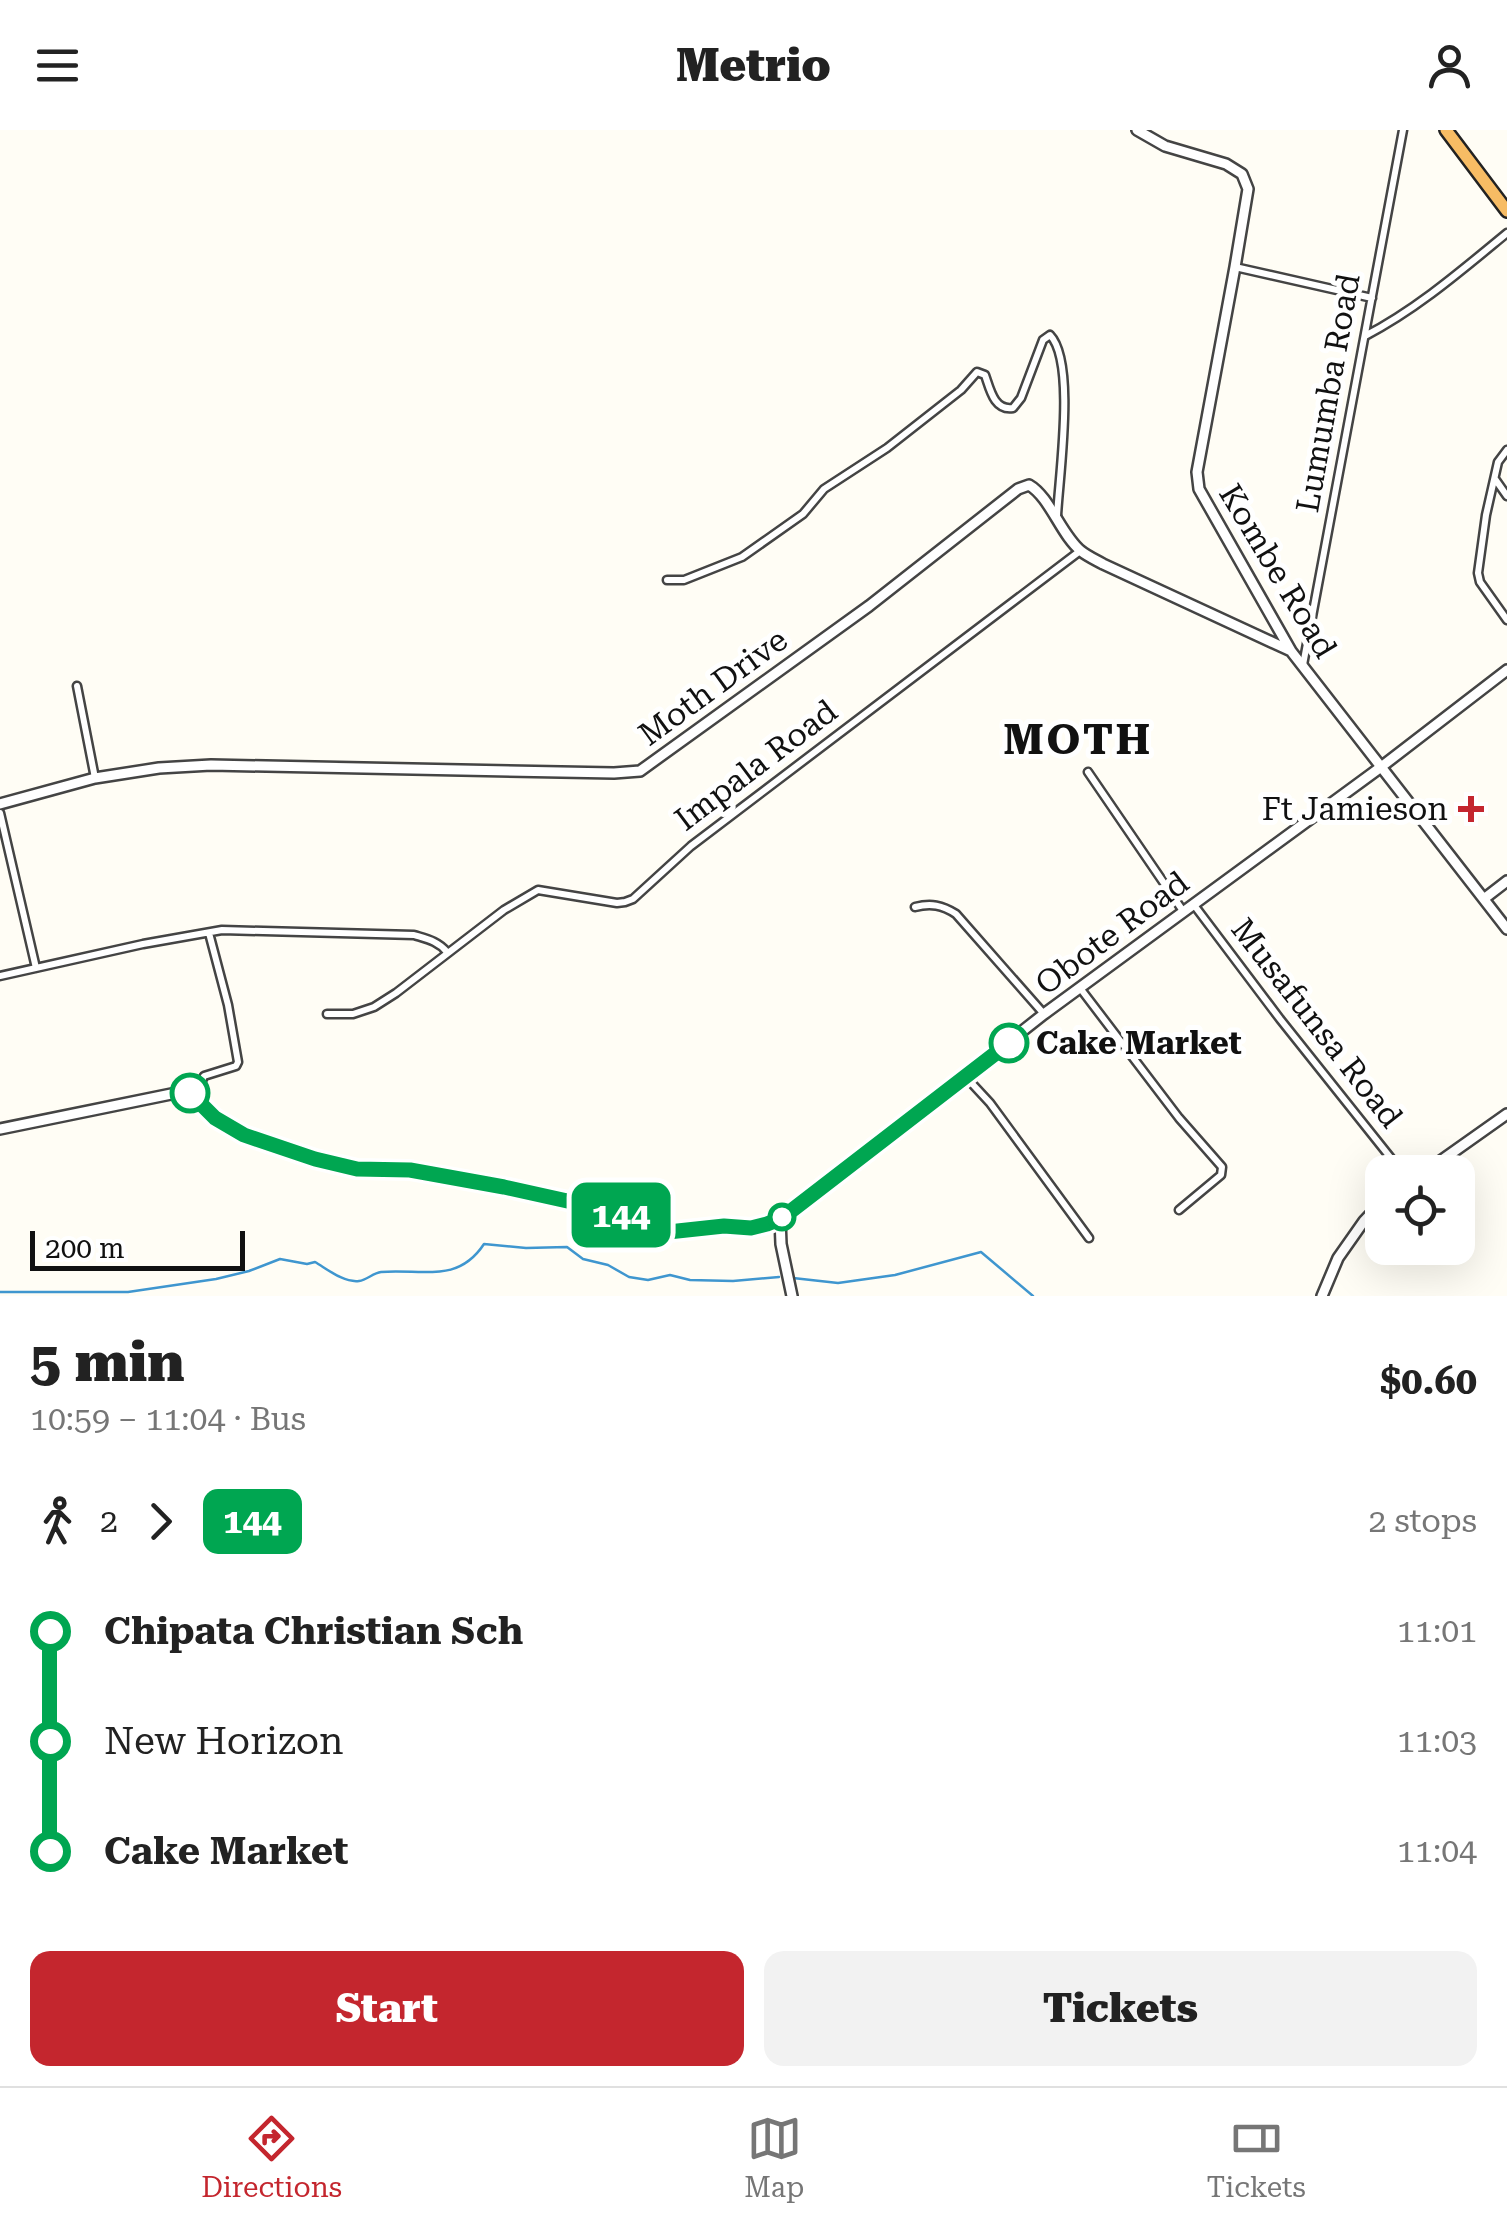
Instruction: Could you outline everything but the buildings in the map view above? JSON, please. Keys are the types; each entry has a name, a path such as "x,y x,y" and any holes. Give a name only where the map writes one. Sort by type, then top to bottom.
{"highway":[{"path":"1446,130 1507,210"}],"street":[{"name":"Kombe Road","path":"1137,130 1165,146 1226,164 1242,174 1248,189 1197,480 1199,489 1291,651 1507,929"},
{"name":"Lumumba Road","path":"1303,665 1403,130"},
{"path":"1365,336 1418,304 1507,233"},
{"path":"1236,267 1372,298"},
{"path":"666,580 684,580 742,557 803,514 824,489 887,448 962,390 977,372 985,375 997,404 1013,408 1021,398 1043,340 1050,336 1060,350 1064,389 1057,522"},
{"path":"1507,450 1498,462 1494,478 1478,573 1480,582 1507,620"},
{"path":"1494,478 1507,496"},
{"name":"Moth Drive","path":"0,804 95,778 211,765 614,774 640,771 869,606 1024,486 1033,486 1080,551 1291,651"},
{"name":"Impala Road","path":"327,1014 352,1014 374,1008 504,910 538,890 617,904 633,899 691,846 1080,551"},
{"name":"Obote Road","path":"195,1097 215,1118 244,1135 357,1169 410,1170 504,1187 620,1214 638,1228 659,1233 767,1224 780,1219 874,1149 1044,1014 1507,670"},
{"path":"77,686 95,778"},
{"path":"1088,772 1183,911"},
{"path":"0,812 36,968"},
{"path":"1485,898 1507,881"},
{"path":"915,907 934,904 956,914 1044,1014"},
{"name":"Musafunsa Road","path":"1194,904 1388,1155"},
{"path":"0,976 222,930 414,935 442,945 447,952"},
{"path":"0,1130 180,1092 195,1097 204,1076 238,1062 228,1005 208,933"},
{"path":"1080,988 1178,1118 1222,1168 1221,1175 1179,1210"},
{"path":"965,1076 990,1103 1090,1238"},
{"path":"1449,1155 1507,1114"},
{"path":"780,1219 780,1244 792,1296"},
{"path":"1322,1296 1338,1258 1365,1221"}],"waterway":[{"path":"0,1292 128,1292 216,1279 280,1259 315,1262 342,1278 359,1281 381,1272 450,1270 473,1257 484,1244 567,1247 583,1259 648,1280 670,1275 690,1280 733,1281 779,1277"},
{"path":"793,1278 838,1283 895,1275 981,1252 1033,1296"}],"bus line":[{"name":"144","path":"190,1093 215,1118 244,1135 315,1159 357,1169 410,1170 504,1187 620,1214 638,1228 659,1233 724,1226 751,1228 782,1218 1009,1043"}],"place":[{"name":"Ft Jamieson","path":"1471,809"},
{"name":"Cake Market","path":"1009,1043"}],"district":[{"name":"MOTH","path":"1078,739"}]}
